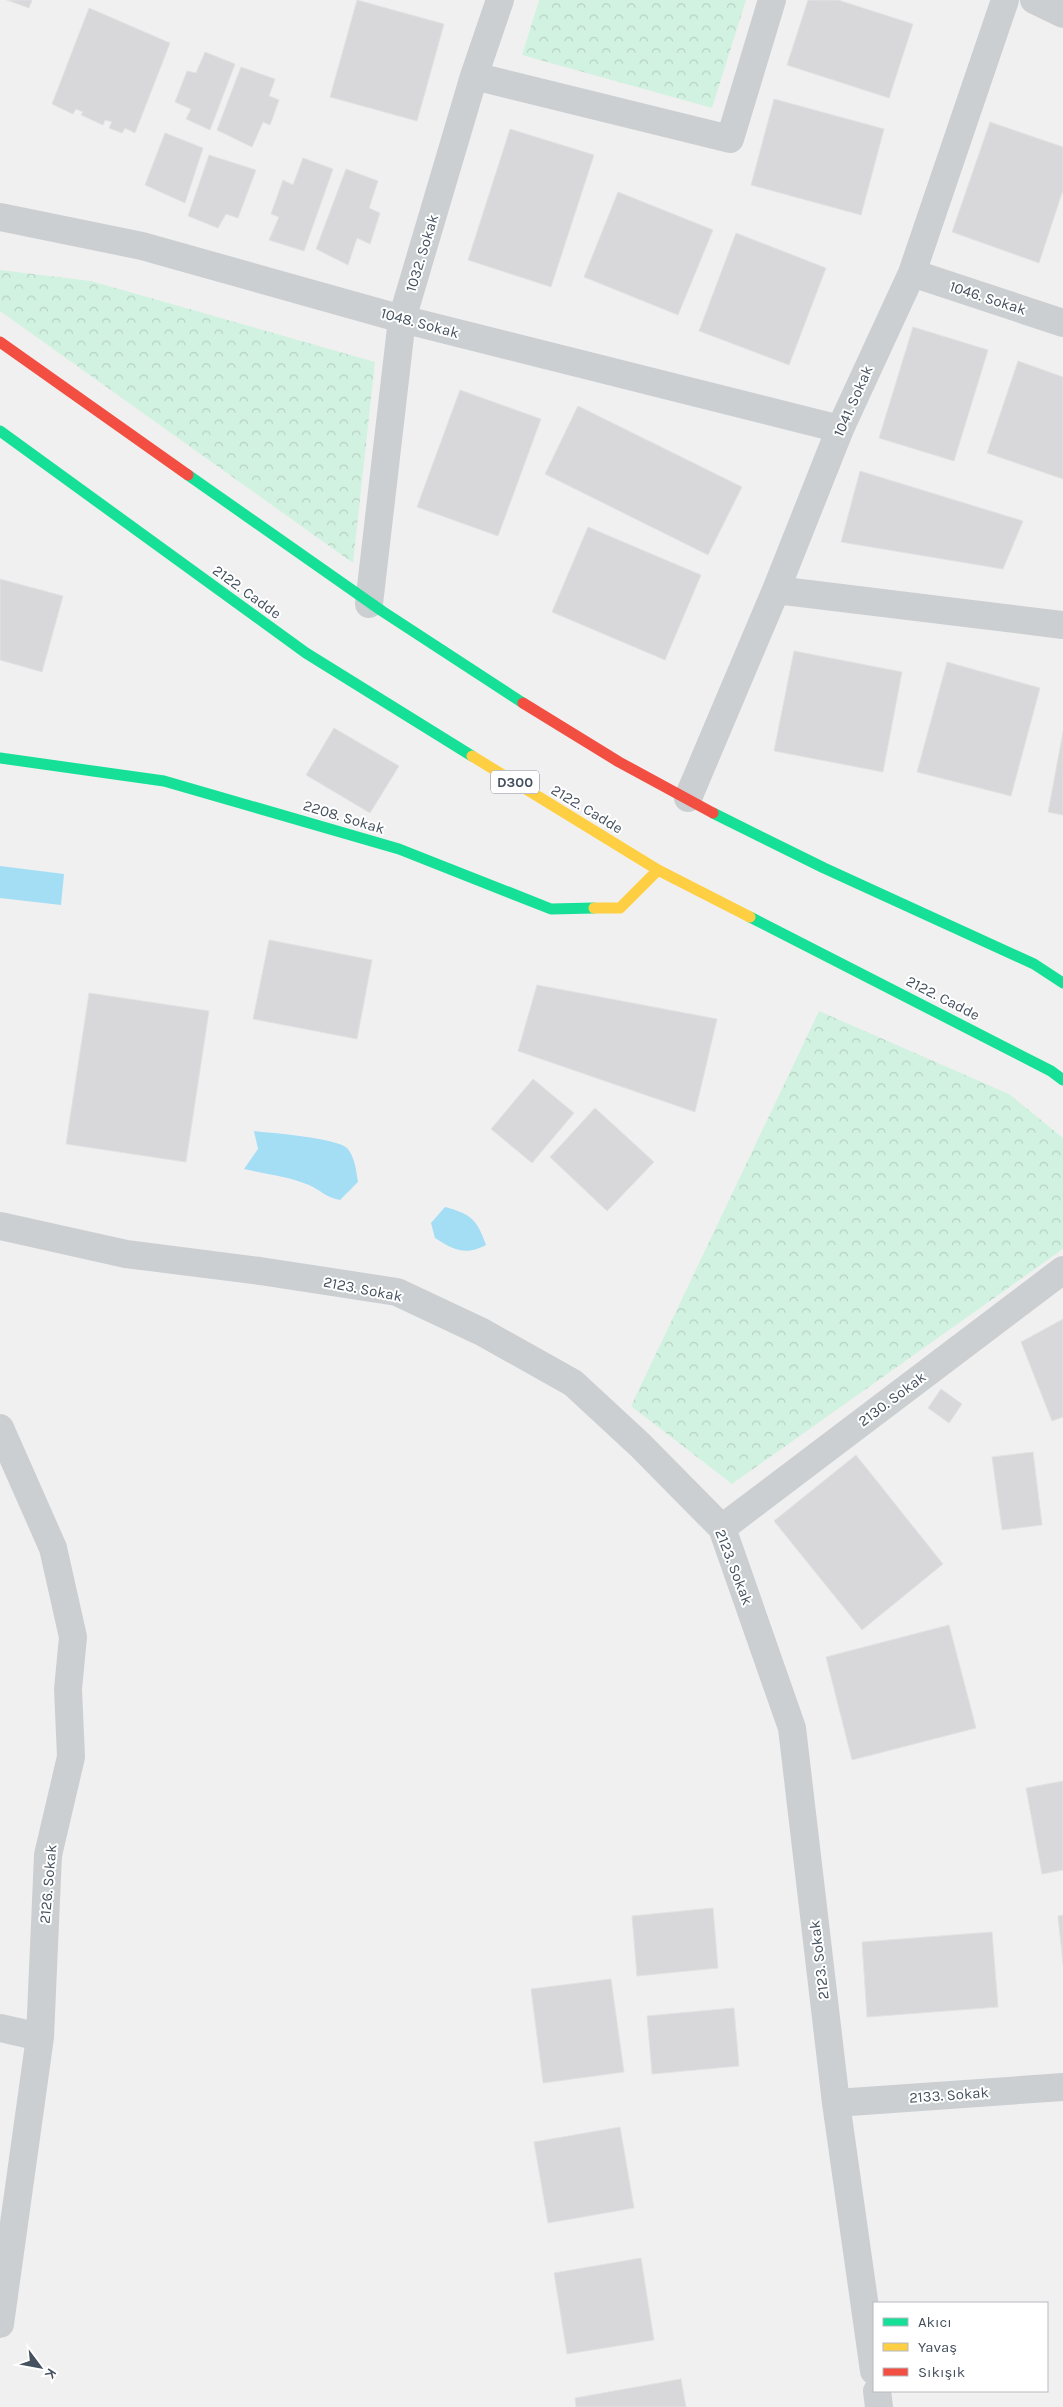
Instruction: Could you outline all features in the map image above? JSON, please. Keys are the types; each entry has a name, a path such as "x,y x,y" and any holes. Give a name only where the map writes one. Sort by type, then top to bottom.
{"main road":[{"path":"0,342 369,604 539,714 621,763 813,864 1034,964 1063,983"},
{"name":"2122. Cadde","path":"0,430 306,653 658,870 958,1022 1051,1071 1063,1080"},
{"name":"2208. Sokak","path":"0,758 164,781 399,850 551,908 620,908 658,870"}],"street":[{"name":"1032. Sokak","path":"369,604 402,319 474,76 500,0"},
{"path":"474,76 730,139 772,0"},
{"name":"1041. Sokak","path":"688,798 776,590 840,429 912,273 1005,0"},
{"path":"1034,0 1063,14"},
{"name":"1048. Sokak","path":"0,217 142,246 402,319 840,429"},
{"name":"1046. Sokak","path":"912,273 1063,323"},
{"path":"776,590 1063,625"},
{"path":"1034,964 1063,968"},
{"name":"2123. Sokak","path":"0,1226 126,1254 260,1271 397,1292 482,1332 573,1383 640,1445 722,1528 792,1728 836,2102 873,2364"},
{"name":"2130. Sokak","path":"722,1528 1063,1270"},
{"name":"2126. Sokak","path":"0,1428 53,1548 73,1637 68,1689 71,1757 48,1855 40,2037 0,2324"},
{"path":"0,2028 40,2037"},
{"name":"2133. Sokak","path":"836,2102 1063,2087"},
{"path":"877,2392 879,2407"}],"green space":[{"path":"539,0 746,0 712,108 522,55"},
{"path":"0,270 91,281 375,362 353,563 0,311"},
{"path":"819,1011 1009,1094 1063,1138 1063,1249 732,1484 631,1406"}],"water":[{"path":"0,866 64,874 61,905 0,898"},
{"path":"254,1131 318,1139 341,1144 347,1148 352,1156 358,1182 340,1200 301,1182 244,1169 258,1149"},
{"path":"445,1207 461,1212 472,1219 476,1223 486,1245 466,1251 448,1246 435,1238 431,1223"}],"building":[{"path":"7,0 32,0 29,8"},
{"path":"357,0 444,24 417,121 330,97"},
{"path":"808,0 838,0 913,24 889,98 787,65"},
{"path":"89,8 170,43 135,133 125,128 122,133 109,128 112,122 105,120 103,125 81,115 83,112 76,109 73,114 52,104"},
{"path":"205,52 235,64 210,130 186,119 191,109 175,102 187,71 196,73"},
{"path":"241,67 275,79 269,96 279,100 270,125 263,122 252,147 217,130"},
{"path":"774,99 884,129 861,215 751,185"},
{"path":"990,122 1063,147 1063,190 1039,263 952,232"},
{"path":"510,129 594,155 551,287 468,260"},
{"path":"165,133 203,148 185,203 145,185"},
{"path":"209,155 256,170 238,218 226,214 218,228 188,216"},
{"path":"303,158 333,169 304,251 269,240 279,217 271,214 283,180 293,185"},
{"path":"346,169 378,181 369,208 380,213 370,244 357,238 348,265 316,249"},
{"path":"618,192 713,230 678,315 584,277"},
{"path":"736,233 826,268 789,365 699,331"},
{"path":"913,327 988,350 954,461 879,438"},
{"path":"1018,361 1063,377 1063,479 987,453"},
{"path":"460,390 541,419 498,536 417,507"},
{"path":"578,406 742,487 708,555 545,474"},
{"path":"860,471 1023,521 1003,569 841,542"},
{"path":"588,527 701,575 665,660 552,612"},
{"path":"0,579 63,596 42,672 0,660"},
{"path":"794,651 902,672 883,772 774,751"},
{"path":"947,662 1040,688 1011,796 917,772"},
{"path":"334,728 399,766 370,813 306,775"},
{"path":"1063,732 1063,815 1048,812"},
{"path":"269,940 372,960 357,1039 253,1019"},
{"path":"537,985 717,1019 695,1112 518,1051"},
{"path":"89,993 209,1011 186,1162 66,1144"},
{"path":"533,1079 574,1113 532,1163 491,1129"},
{"path":"595,1108 654,1162 607,1211 550,1157"},
{"path":"1063,1319 1063,1417 1052,1421 1021,1342"},
{"path":"941,1389 962,1404 949,1423 928,1408"},
{"path":"1033,1452 1042,1525 1002,1530 992,1457"},
{"path":"856,1455 943,1564 862,1630 774,1521"},
{"path":"949,1625 976,1728 852,1760 826,1657"},
{"path":"1063,1781 1063,1870 1042,1874 1026,1788"},
{"path":"713,1908 718,1968 637,1976 632,1916"},
{"path":"1063,1915 1063,1964 1058,1916"},
{"path":"992,1932 998,2007 867,2017 862,1942"},
{"path":"611,1979 624,2072 543,2083 531,1989"},
{"path":"734,2008 739,2066 652,2074 647,2016"},
{"path":"620,2127 634,2208 548,2223 534,2142"},
{"path":"641,2258 654,2340 567,2354 554,2273"},
{"path":"681,2379 686,2407 576,2407 575,2398"}],"traffic: fast":[{"path":"0,431 306,653 472,756"},
{"path":"188,475 382,611 523,703"},
{"path":"0,758 164,781 399,849 551,909 594,908"},
{"path":"713,813 824,868 1034,964 1063,983"},
{"path":"750,917 1051,1071 1063,1080"}],"traffic: slow":[{"path":"472,756 658,870 750,917"},
{"path":"594,908 620,908 658,870"}],"traffic: jam":[{"path":"0,342 188,475"},
{"path":"523,703 619,762 713,813"}]}
